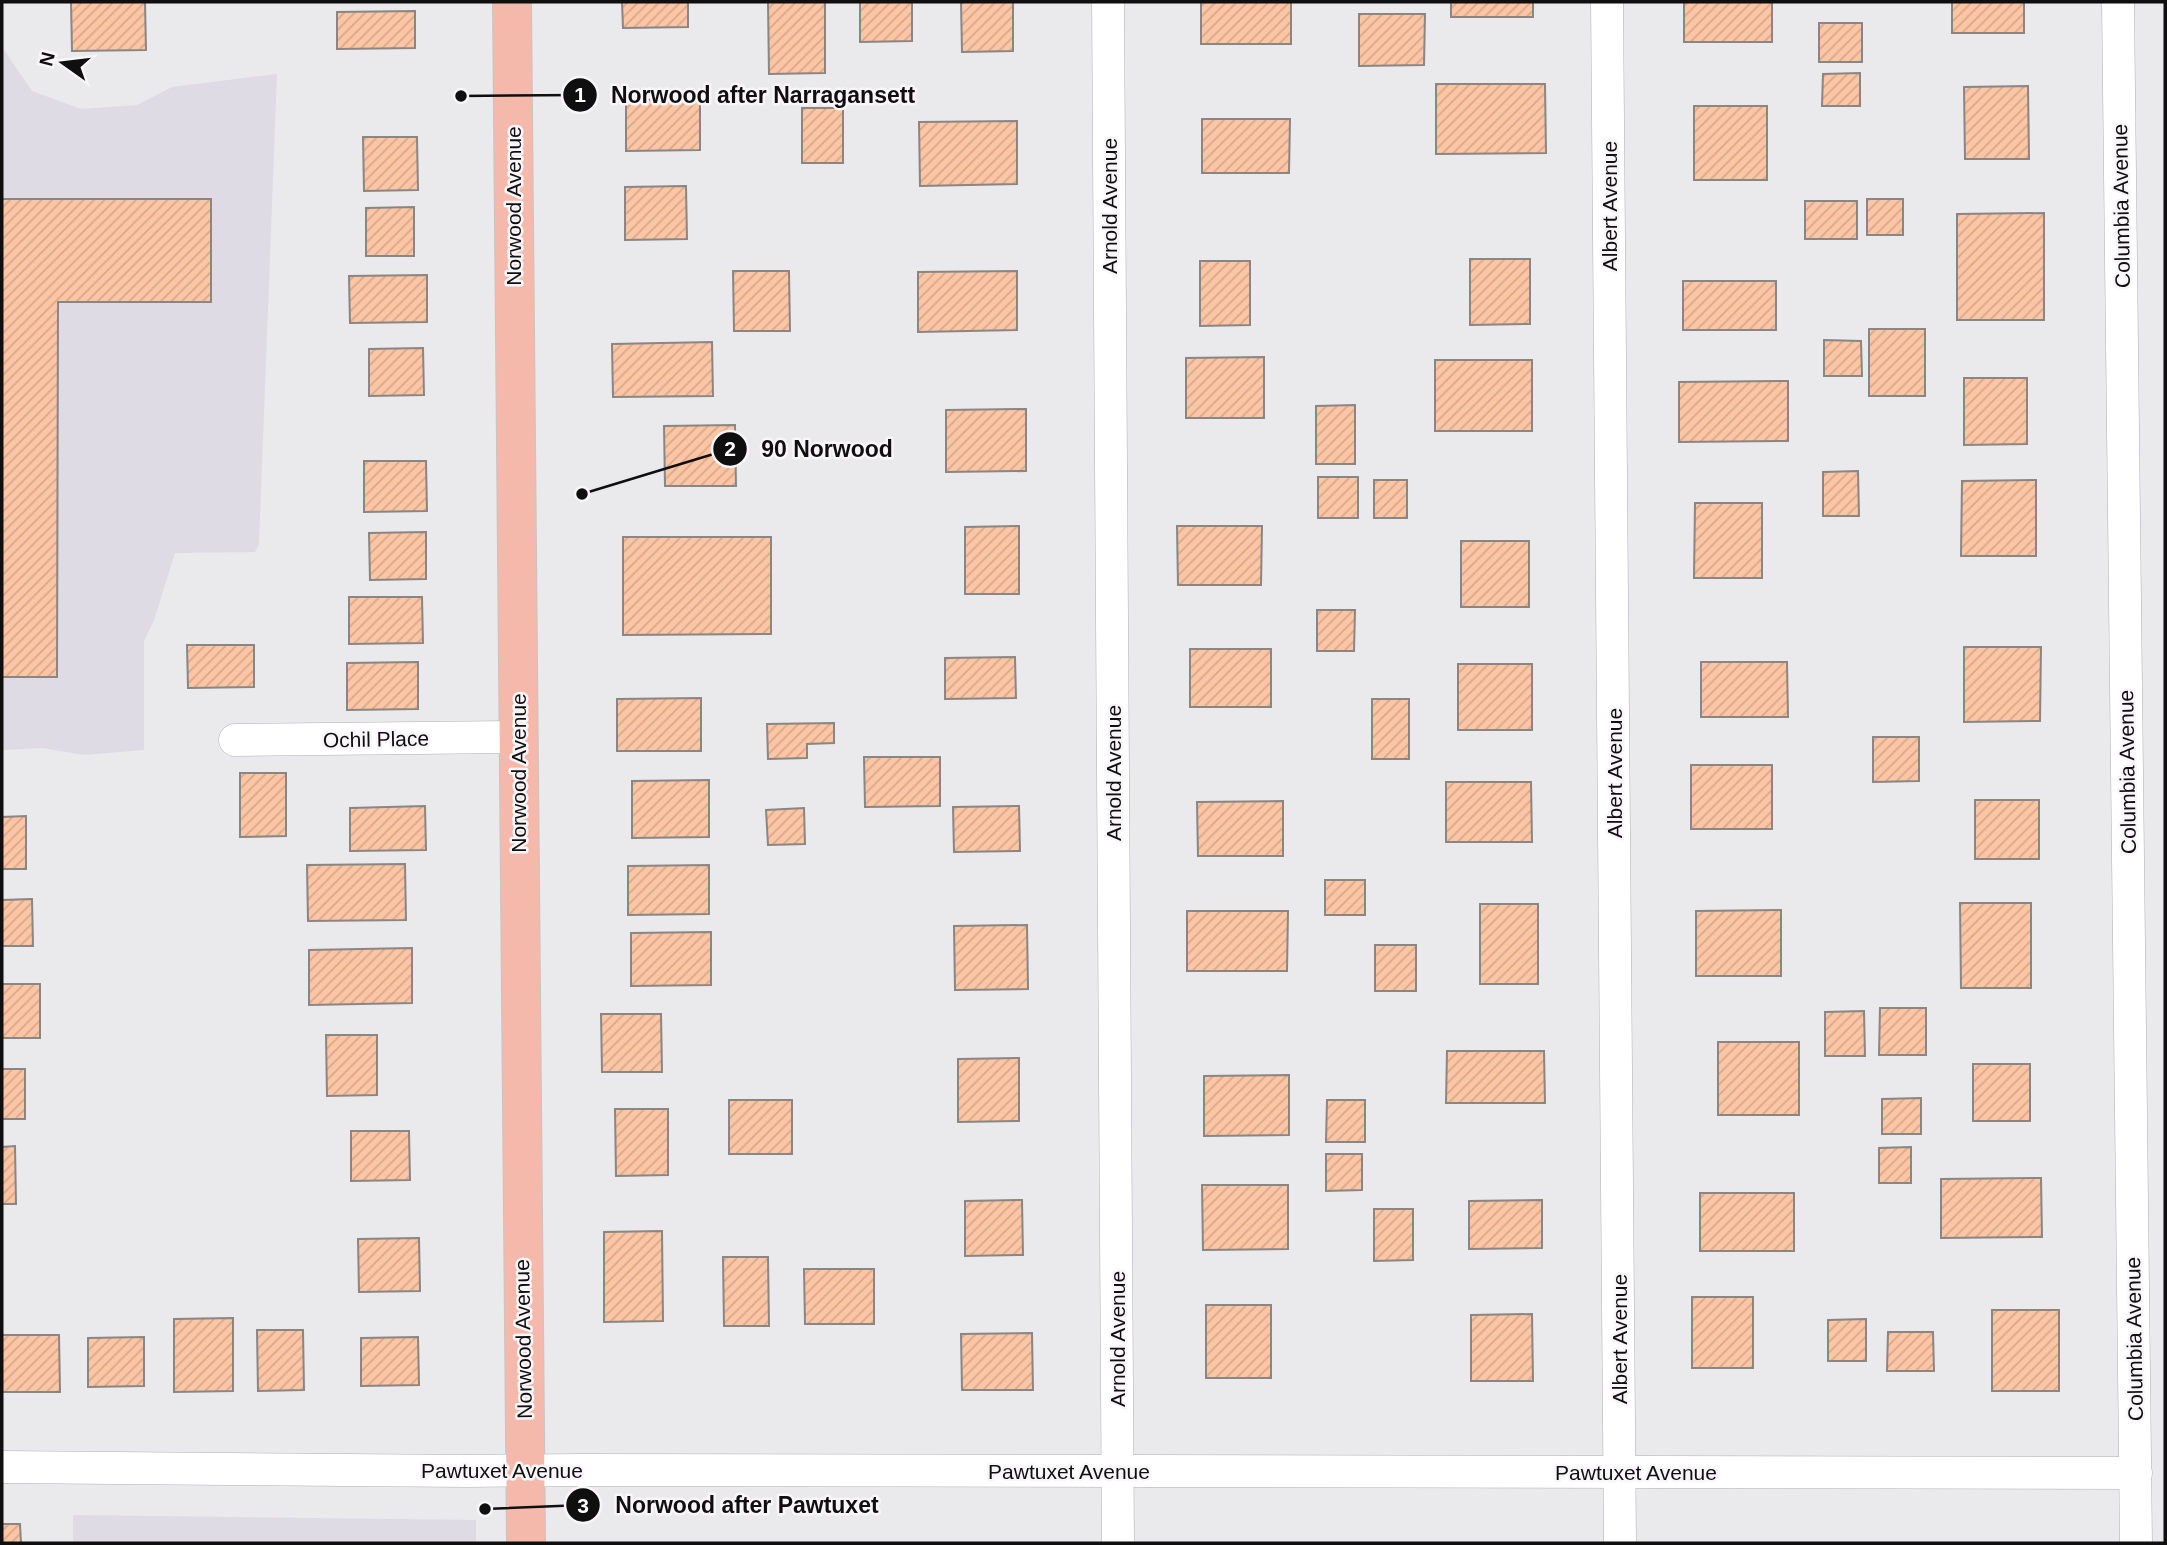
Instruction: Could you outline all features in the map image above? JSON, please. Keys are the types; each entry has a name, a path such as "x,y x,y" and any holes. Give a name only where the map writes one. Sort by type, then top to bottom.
{"main road":[{"name":"Norwood Avenue","path":"512,2 526,1543"}],"street":[{"name":"Arnold Avenue","path":"1108,2 1118,1543"},
{"name":"Albert Avenue","path":"1607,2 1620,1543"},
{"name":"Columbia Avenue","path":"2119,2 2136,1543"},
{"name":"Ochil Place","path":"235,740 517,737"},
{"name":"Pawtuxet Avenue","path":"2,1467 467,1471 2136,1473"}],"shaded area":[{"path":"2,50 32,91 81,109 137,105 172,87 277,74 259,544 255,552 175,553 154,620 144,641 144,750 84,755 42,748 2,750"},
{"path":"73,1515 476,1520 476,1543 73,1543"}],"building":[{"path":"71,2 145,2 146,50 72,51"},
{"path":"622,2 688,2 688,27 623,28"},
{"path":"768,2 825,2 825,73 769,74"},
{"path":"860,2 912,2 912,41 860,42"},
{"path":"961,2 1013,2 1013,51 962,52"},
{"path":"1201,2 1291,2 1291,44 1201,44"},
{"path":"1451,2 1533,2 1533,17 1451,17"},
{"path":"1684,2 1772,2 1772,42 1684,42"},
{"path":"1952,2 2024,2 2024,33 1952,33"},
{"path":"415,11 415,48 337,49 337,12"},
{"path":"1359,14 1425,14 1424,65 1359,66"},
{"path":"1819,23 1862,23 1862,62 1819,62"},
{"path":"1860,73 1860,106 1822,106 1823,74"},
{"path":"1436,84 1545,84 1546,153 1436,154"},
{"path":"2028,86 2029,159 1965,159 1964,87"},
{"path":"700,99 700,150 626,151 626,100"},
{"path":"1694,106 1767,106 1767,180 1694,180"},
{"path":"802,108 843,108 843,163 802,163"},
{"path":"1202,119 1290,119 1289,173 1202,173"},
{"path":"1017,121 1017,184 920,186 919,122"},
{"path":"363,137 417,137 418,190 364,191"},
{"path":"686,186 687,239 625,240 625,187"},
{"path":"2,199 211,199 211,302 58,302 57,677 2,677"},
{"path":"1867,199 1903,199 1903,235 1867,235"},
{"path":"1805,201 1857,201 1857,239 1805,239"},
{"path":"414,207 414,256 366,256 366,208"},
{"path":"2044,213 2044,320 1957,320 1957,214"},
{"path":"1470,259 1530,259 1530,324 1470,325"},
{"path":"1200,261 1250,261 1250,325 1200,326"},
{"path":"733,271 789,271 790,331 734,331"},
{"path":"1017,271 1017,330 918,332 918,272"},
{"path":"427,275 427,322 350,323 349,276"},
{"path":"1683,281 1776,281 1776,330 1683,330"},
{"path":"1869,329 1925,329 1925,396 1869,396"},
{"path":"1824,340 1861,341 1862,376 1824,376"},
{"path":"712,342 713,396 613,397 612,344"},
{"path":"423,348 424,395 369,396 369,349"},
{"path":"1264,357 1264,418 1186,418 1186,358"},
{"path":"1435,360 1532,360 1532,431 1435,431"},
{"path":"1964,378 2027,378 2027,444 1964,445"},
{"path":"1788,381 1788,441 1679,442 1679,382"},
{"path":"1355,405 1355,464 1316,464 1316,406"},
{"path":"1026,409 1026,471 946,472 946,410"},
{"path":"735,425 736,486 665,486 664,426"},
{"path":"364,461 426,461 427,511 364,512"},
{"path":"1858,471 1859,516 1823,516 1823,472"},
{"path":"1318,477 1358,477 1358,518 1318,518"},
{"path":"1374,480 1407,480 1407,518 1374,518"},
{"path":"2036,480 2036,556 1961,556 1962,481"},
{"path":"1695,503 1762,503 1762,578 1694,578"},
{"path":"1019,526 1019,594 965,594 965,527"},
{"path":"1177,526 1262,526 1261,585 1178,585"},
{"path":"426,532 426,579 370,580 369,533"},
{"path":"623,537 771,537 771,634 623,635"},
{"path":"1461,541 1529,541 1529,607 1461,607"},
{"path":"349,597 422,597 423,643 349,644"},
{"path":"1317,610 1355,610 1354,651 1317,651"},
{"path":"187,645 254,645 254,687 188,688"},
{"path":"1964,647 2041,647 2040,721 1964,722"},
{"path":"1190,649 1271,649 1271,707 1190,707"},
{"path":"1015,657 1016,698 945,699 945,658"},
{"path":"418,662 418,709 347,710 347,663"},
{"path":"1701,662 1787,662 1788,717 1701,717"},
{"path":"1458,664 1532,664 1532,730 1458,730"},
{"path":"701,698 701,751 617,751 617,699"},
{"path":"1372,699 1409,699 1409,759 1372,759"},
{"path":"834,723 834,743 807,744 807,758 768,759 767,724"},
{"path":"1873,737 1919,737 1919,781 1873,782"},
{"path":"864,757 940,757 940,806 865,807"},
{"path":"1691,765 1772,765 1772,829 1691,829"},
{"path":"240,773 286,773 286,836 240,837"},
{"path":"709,780 709,837 632,838 632,781"},
{"path":"1446,782 1531,782 1532,842 1446,842"},
{"path":"1975,800 2039,800 2039,859 1975,859"},
{"path":"1283,801 1283,856 1198,856 1197,802"},
{"path":"425,806 426,850 350,851 350,808"},
{"path":"1019,806 1020,851 954,852 953,807"},
{"path":"804,808 805,844 768,845 766,810"},
{"path":"26,816 26,869 2,869 2,817"},
{"path":"405,864 406,920 308,921 307,865"},
{"path":"709,865 709,914 628,915 628,866"},
{"path":"1325,880 1365,880 1365,915 1325,915"},
{"path":"32,899 33,946 2,946 2,900"},
{"path":"1960,903 2031,903 2031,988 1961,988"},
{"path":"1480,904 1538,904 1538,984 1480,984"},
{"path":"1781,910 1781,976 1696,976 1696,911"},
{"path":"1187,911 1288,911 1287,971 1187,971"},
{"path":"1027,925 1028,989 955,990 954,926"},
{"path":"711,932 711,985 631,986 631,933"},
{"path":"1375,945 1416,945 1416,991 1375,991"},
{"path":"412,948 412,1003 309,1005 309,950"},
{"path":"2,984 40,984 40,1038 2,1038"},
{"path":"1880,1008 1926,1008 1926,1055 1879,1055"},
{"path":"1864,1011 1865,1056 1825,1056 1825,1012"},
{"path":"601,1014 661,1014 662,1072 602,1072"},
{"path":"326,1035 377,1035 377,1095 327,1096"},
{"path":"1718,1042 1799,1042 1799,1115 1718,1115"},
{"path":"1447,1051 1544,1051 1545,1103 1446,1103"},
{"path":"1019,1058 1019,1121 958,1122 958,1059"},
{"path":"1973,1064 2030,1064 2030,1121 1973,1121"},
{"path":"2,1069 25,1069 25,1119 2,1119"},
{"path":"1289,1075 1289,1135 1204,1136 1204,1076"},
{"path":"1921,1098 1921,1134 1882,1134 1882,1099"},
{"path":"729,1100 792,1100 792,1154 729,1154"},
{"path":"1327,1100 1365,1100 1365,1142 1326,1142"},
{"path":"615,1109 668,1109 668,1175 616,1176"},
{"path":"351,1131 409,1131 410,1180 351,1181"},
{"path":"15,1146 16,1204 2,1204 2,1147"},
{"path":"1911,1147 1911,1183 1879,1183 1879,1148"},
{"path":"1326,1154 1362,1154 1362,1190 1326,1191"},
{"path":"2041,1178 2042,1237 1941,1238 1941,1179"},
{"path":"1202,1185 1288,1185 1288,1249 1203,1250"},
{"path":"1700,1193 1794,1193 1794,1251 1700,1251"},
{"path":"1022,1200 1023,1255 965,1256 965,1201"},
{"path":"1542,1200 1542,1248 1469,1249 1469,1201"},
{"path":"1374,1209 1413,1209 1413,1260 1374,1261"},
{"path":"662,1231 663,1321 604,1322 604,1232"},
{"path":"419,1238 420,1291 359,1292 358,1239"},
{"path":"723,1257 768,1257 769,1326 724,1326"},
{"path":"804,1269 874,1269 874,1324 805,1324"},
{"path":"1692,1297 1753,1297 1753,1368 1692,1368"},
{"path":"1206,1305 1271,1305 1271,1378 1206,1378"},
{"path":"1992,1310 2059,1310 2059,1391 1992,1391"},
{"path":"1532,1314 1533,1381 1471,1381 1471,1315"},
{"path":"233,1318 233,1391 174,1392 174,1319"},
{"path":"1866,1319 1866,1361 1828,1361 1828,1320"},
{"path":"257,1330 303,1330 304,1390 258,1391"},
{"path":"1888,1332 1933,1332 1934,1371 1887,1371"},
{"path":"1032,1333 1033,1390 962,1390 961,1334"},
{"path":"2,1335 59,1335 60,1392 2,1392"},
{"path":"144,1337 144,1386 88,1387 88,1338"},
{"path":"418,1337 419,1385 361,1386 361,1338"},
{"path":"2,1524 20,1524 21,1543 2,1543"}],"place":[{"name":"Norwood after Narragansett","path":"461,96"},
{"name":"90 Norwood","path":"582,494"},
{"name":"Norwood after Pawtuxet","path":"485,1509"}]}
